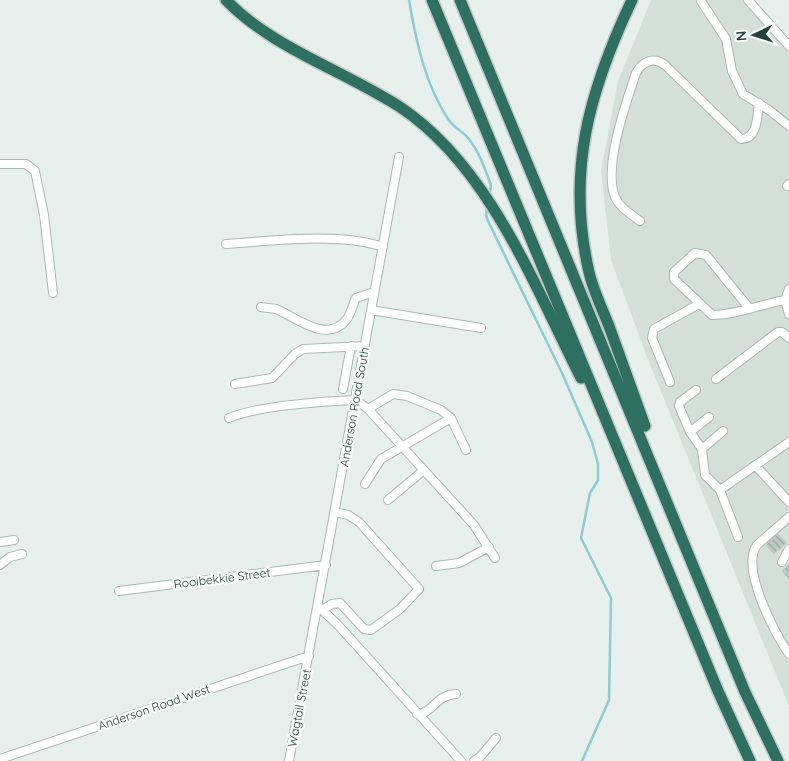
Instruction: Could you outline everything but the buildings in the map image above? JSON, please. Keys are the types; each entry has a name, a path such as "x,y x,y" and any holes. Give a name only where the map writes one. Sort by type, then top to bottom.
{"highway":[{"path":"226,0 246,18 274,36 401,108 428,130 464,167 489,200 508,232 624,464"},
{"path":"432,0 718,691 750,761"},
{"path":"460,0 746,692 778,761"},
{"path":"632,0 606,57 592,98 584,133 580,193 583,236 590,274 691,556"}],"street":[{"path":"748,0 789,46"},
{"path":"701,1 726,39 732,71 743,94 759,103 789,126"},
{"path":"640,220 621,207 612,186 618,130 636,73 641,65 653,61 665,65 741,139 748,138 752,134 759,103"},
{"name":"Anderson Road South","path":"309,656 320,608 335,512 399,158"},
{"path":"0,164 26,164 35,171 44,215 53,293"},
{"path":"226,244 311,239 359,240 382,247"},
{"path":"749,308 706,255 694,254 673,275 674,279 712,315 749,308 785,300"},
{"path":"789,289 785,300 789,314"},
{"path":"261,307 276,309 300,323 314,328 332,328 346,320 358,296 374,292"},
{"path":"670,382 652,338 652,332 654,329 699,304"},
{"path":"371,310 481,328"},
{"path":"716,379 778,332 782,332 789,338"},
{"path":"343,389 351,346"},
{"path":"235,384 272,378 295,354 303,349 365,346"},
{"path":"696,390 679,403 690,432 702,449 705,475 720,490 738,538"},
{"path":"368,409 390,394 434,405 451,418 466,450"},
{"path":"229,418 291,406 356,400 368,409 474,525 495,558"},
{"path":"690,432 708,417"},
{"path":"365,484 377,464 402,446 451,418"},
{"path":"702,449 723,431"},
{"path":"720,490 789,442"},
{"path":"756,466 789,502"},
{"path":"388,500 424,470"},
{"path":"335,512 348,515 359,522 419,590 400,609 371,630 364,629 340,603 320,608 461,761"},
{"path":"789,517 757,545 754,549 752,560 760,598 789,654"},
{"path":"0,542 14,540"},
{"path":"436,566 459,562 489,547"},
{"path":"782,562 789,549"},
{"path":"0,565 10,557 22,554"},
{"name":"Rooibekkie Street","path":"119,591 326,566"},
{"name":"Anderson Road West","path":"0,760 309,656"},
{"name":"Wagtail Street","path":"289,761 309,656"},
{"path":"417,714 426,713 442,696 456,694"},
{"path":"474,761 480,757 496,738"}],"shaded area":[{"path":"651,0 747,0 789,45 789,706 647,357 611,260 601,171 618,81"}],"waterway":[{"path":"409,0 418,46 427,77 440,106 450,122 468,138 475,149 491,185 490,192"},
{"path":"487,207 486,215 488,221 562,373 592,442 598,464 598,480 590,493 581,538 611,598 609,700 582,761"}]}
